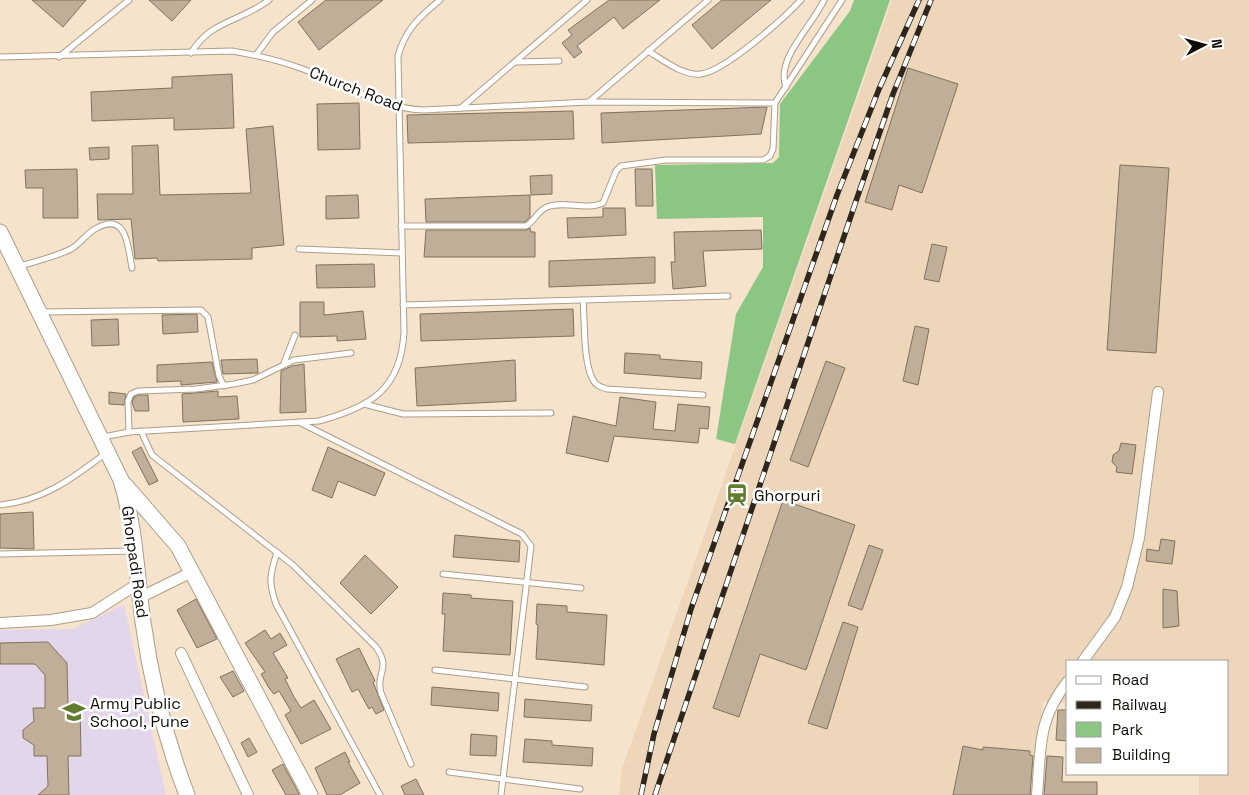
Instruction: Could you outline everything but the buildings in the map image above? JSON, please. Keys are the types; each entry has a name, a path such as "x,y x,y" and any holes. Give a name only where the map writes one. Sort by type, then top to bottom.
{"main road":[{"name":"Ghorpadi Road","path":"0,232 121,480 131,514 153,675 173,760 187,795"},
{"path":"121,480 178,546 310,795"}],"street":[{"path":"1084,660 1115,617 1127,587 1139,538 1158,392"},
{"path":"0,623 51,620 92,613 140,590 192,572"},
{"path":"181,653 248,795"},
{"path":"1037,795 1043,727 1049,708 1066,684"}],"lane":[{"path":"59,57 128,0"},
{"path":"191,53 199,40 210,30 255,10 268,0"},
{"path":"256,55 273,32 312,0"},
{"path":"100,438 129,432 320,421 364,404 378,396 394,377 403,354 404,305 401,109 398,56 403,38 415,20 440,0"},
{"path":"461,108 587,0"},
{"path":"589,102 708,0"},
{"path":"648,51 678,69 700,74 722,67 800,0"},
{"path":"786,87 782,78 787,59 824,0"},
{"path":"402,226 526,226 532,222 538,213 546,208 560,205 596,206 603,203 608,196 616,171 621,166 666,160 763,160 770,156 773,149 775,102 842,0"},
{"name":"Church Road","path":"0,57 232,52 256,55 299,67 401,109 589,102 775,102"},
{"path":"515,62 559,61"},
{"path":"17,266 61,254 74,247 96,228 108,225 120,226 125,230 132,268"},
{"path":"299,248 402,253"},
{"path":"404,305 728,296"},
{"path":"583,300 588,363 592,379 598,387 703,395"},
{"path":"39,312 201,310 208,317 219,376 224,386"},
{"path":"284,364 295,335"},
{"path":"129,432 128,401 131,394 138,391 224,386 253,380 284,364 304,358 351,353"},
{"path":"364,404 403,414 551,413"},
{"path":"298,421 522,534 531,546 501,795"},
{"path":"141,432 147,448 156,459 277,552 340,610 380,654 384,669 379,684 381,693 411,764"},
{"path":"0,505 49,493 107,453"},
{"path":"0,554 137,551"},
{"path":"277,552 269,576 276,604 380,795"},
{"path":"443,574 581,588"},
{"path":"435,670 585,687"},
{"path":"449,772 580,789"}],"shaded area":[{"path":"892,0 1249,0 1249,795 1199,795 1199,775 1229,775 1229,660 1066,660 1066,703 1043,701 1034,795 619,795 622,769"},
{"name":"Army Public School, Pune","path":"124,604 166,795 0,795 0,630 73,629"}],"green space":[{"path":"854,0 890,0 735,444 716,439 736,314 763,267 763,217 657,219 655,165 773,163 779,157 780,104 850,11"}],"railway":[{"path":"641,795 654,734 691,609 837,195 879,89 919,0"},
{"path":"655,795 893,94 931,0"}],"place":[{"name":"Ghorpuri","path":"737,495"},
{"name":"Army Public School, Pune","path":"74,712"}]}
